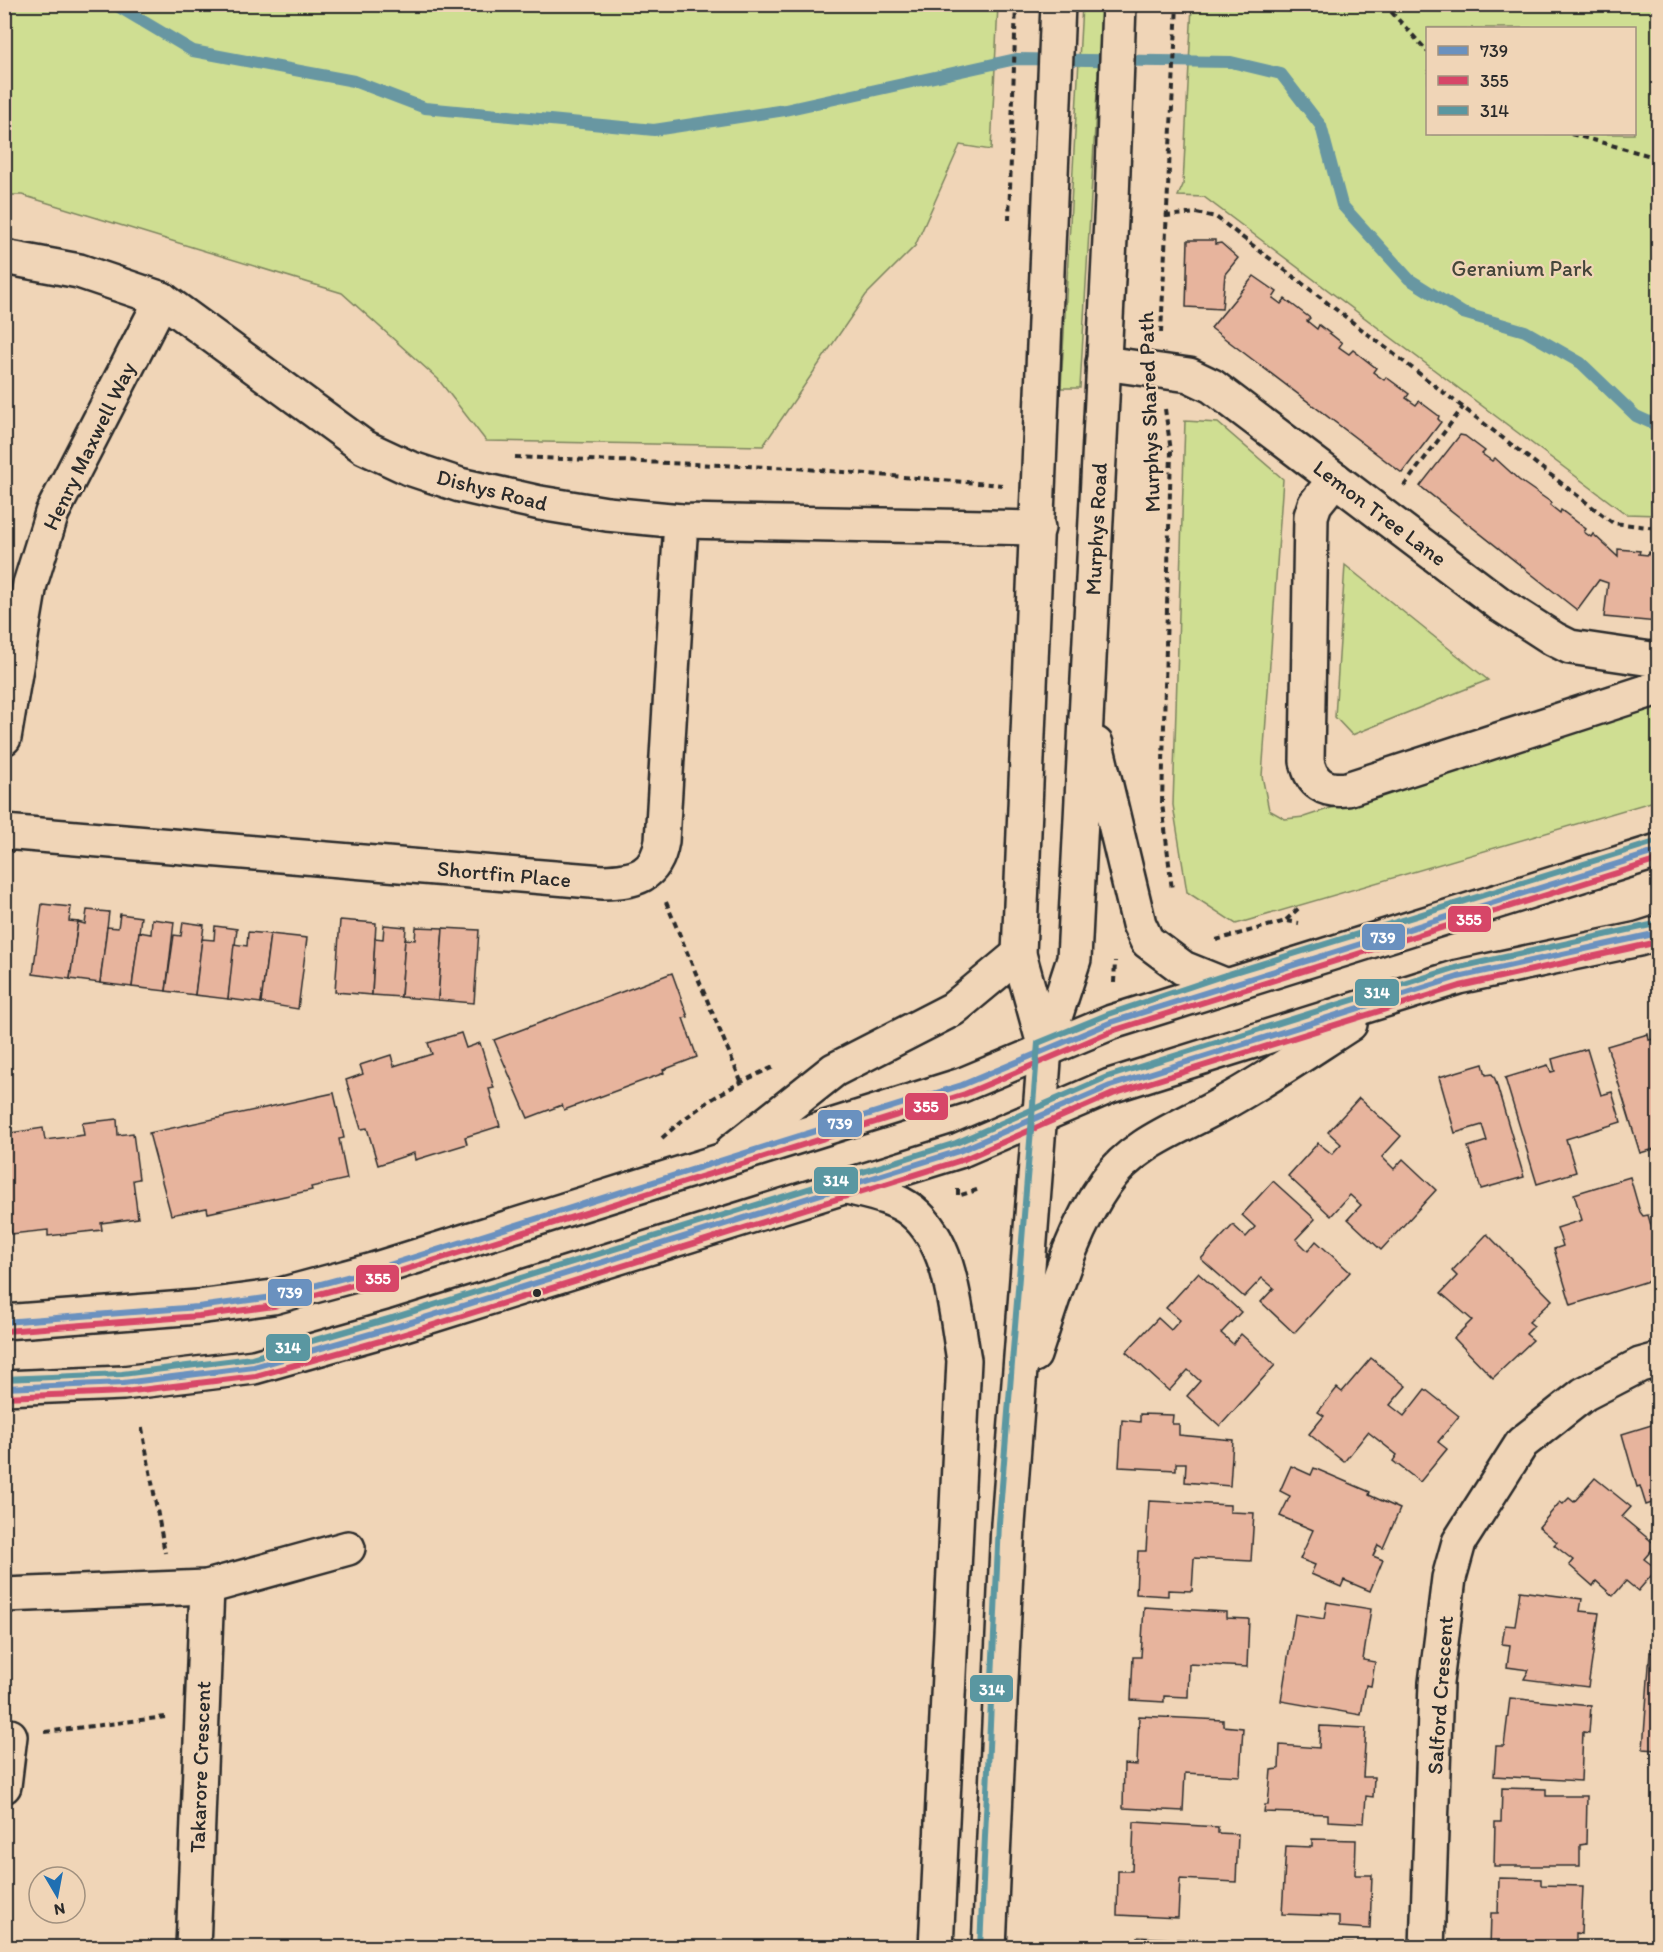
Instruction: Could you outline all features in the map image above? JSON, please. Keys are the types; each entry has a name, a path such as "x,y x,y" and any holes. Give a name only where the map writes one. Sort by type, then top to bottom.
{"main road":[{"name":"Murphys Road","path":"1045,1048 1019,954 1053,176 1058,4"},
{"name":"Murphys Road","path":"989,1947 1008,1524 1045,1048 1074,959 1113,182 1119,4"},
{"name":"Dishys Road","path":"4,257 79,271 162,299 364,447 409,468 460,485 540,503 607,514 681,521 1038,528"},
{"name":"Henry Maxwell Way","path":"4,738 30,584 52,513 162,299"},
{"name":"Lemon Tree Lane","path":"1103,363 1189,375 1212,386 1501,605 1562,644 1659,660"},
{"path":"1335,479 1315,504 1311,516 1306,761 1312,778 1320,786 1333,791 1347,789 1659,688"},
{"path":"651,867 660,853 662,841 681,521"},
{"path":"1088,710 1139,924 1147,941 1183,968 1226,985"},
{"name":"Shortfin Place","path":"4,832 603,882 626,881 642,875 651,867"},
{"path":"4,1322 198,1307 273,1297 373,1270 714,1165 962,1085 1045,1048 1112,1022 1659,851"},
{"path":"4,1388 123,1383 254,1367 406,1324 959,1151 1110,1086 1458,977 1659,933"},
{"path":"714,1165 834,1070 953,1009 1019,954"},
{"path":"1018,1403 1073,1245 1087,1214 1112,1175 1143,1148 1223,1104 1390,999"},
{"path":"843,1186 885,1197 910,1209 932,1232 949,1278 964,1359 936,1947"},
{"name":"Salford Crescent","path":"1427,1947 1436,1683 1449,1578 1459,1542 1522,1443 1584,1394 1640,1365 1659,1360"},
{"path":"4,1595 207,1587 348,1548"},
{"name":"Takarore Crescent","path":"193,1947 207,1587"},
{"path":"4,1786 10,1736"}],"path":[{"path":"1010,172 1016,4"},
{"name":"Murphys Shared Path","path":"1173,895 1162,803 1171,451 1160,370 1165,216 1177,4"},
{"path":"1384,4 1426,50"},
{"path":"1575,135 1659,158"},
{"path":"1165,216 1196,213 1216,217 1613,523 1659,528"},
{"path":"1382,514 1463,407"},
{"path":"512,457 794,468 1003,485"},
{"path":"651,867 741,1081"},
{"path":"1286,921 1299,908"},
{"path":"1210,939 1233,937 1286,921 1305,924"},
{"path":"142,1428 171,1589"},
{"path":"10,1736 202,1713"}],"green space":[{"path":"4,5 998,5 991,150 960,145 915,246 866,295 763,446 486,441 438,379 342,293 22,195 5,195"},
{"path":"1082,5 1102,5 1080,388 1061,388"},
{"name":"Geranium Park","path":"1192,5 1658,5 1658,515 1626,514 1204,197 1178,196 1183,185"},
{"path":"1185,421 1218,423 1283,479 1262,776 1269,810 1285,819 1304,817 1658,700 1658,800 1236,924 1187,892 1173,805"},
{"path":"1345,565 1488,680 1352,735 1335,717"}],"building":[{"path":"1188,240 1215,240 1215,244 1221,243 1238,258 1225,274 1222,309 1186,307"},
{"path":"1254,276 1277,292 1273,298 1281,304 1285,299 1310,318 1307,321 1317,329 1319,325 1342,343 1339,347 1349,354 1353,350 1376,368 1373,372 1384,380 1386,377 1409,394 1406,398 1416,405 1419,401 1439,416 1438,419 1441,422 1402,473 1211,328"},
{"path":"1460,435 1465,436 1485,451 1482,454 1492,461 1495,458 1519,480 1552,503 1550,505 1560,513 1561,510 1586,529 1584,532 1591,537 1593,534 1618,557 1618,549 1640,551 1639,554 1648,555 1649,552 1658,553 1658,622 1604,617 1608,583 1599,580 1577,610 1420,486"},
{"path":"42,904 71,907 69,921 78,922 70,979 33,974"},
{"path":"87,910 109,912 100,983 70,979 78,922 85,924"},
{"path":"120,914 141,917 132,987 100,983 107,927 118,928"},
{"path":"152,919 174,922 166,991 132,987 139,932 151,934"},
{"path":"340,920 376,923 372,995 335,992"},
{"path":"183,922 204,925 195,995 166,991 174,935 181,936"},
{"path":"384,925 406,927 401,997 372,995 375,938 383,939"},
{"path":"215,926 237,929 228,999 195,995 202,939 214,940"},
{"path":"416,927 443,928 438,1000 401,997 405,939 415,940"},
{"path":"443,928 479,930 474,1003 438,1000"},
{"path":"248,932 270,934 261,1003 228,999 234,944 247,946"},
{"path":"270,934 307,938 298,1009 261,1003"},
{"path":"672,973 688,1017 683,1018 697,1057 663,1070 664,1073 564,1110 562,1105 528,1118 494,1040"},
{"path":"461,1033 466,1048 480,1043 494,1088 489,1089 500,1126 465,1137 467,1144 415,1160 414,1153 378,1165 367,1128 361,1129 346,1080 363,1074 360,1065 391,1055 394,1066 432,1054 428,1043"},
{"path":"1648,1034 1649,1040 1658,1038 1658,1148 1640,1153 1607,1046"},
{"path":"1587,1049 1601,1095 1612,1092 1621,1122 1566,1139 1576,1172 1537,1184 1505,1078 1548,1065 1551,1072 1555,1071 1552,1059"},
{"path":"1483,1064 1486,1075 1492,1074 1495,1079 1524,1177 1481,1189 1468,1147 1487,1141 1482,1125 1455,1133 1439,1077"},
{"path":"334,1093 344,1138 339,1139 347,1179 311,1187 312,1190 208,1213 207,1208 171,1215 149,1133"},
{"path":"1359,1098 1401,1136 1382,1157 1394,1169 1403,1159 1436,1190 1381,1250 1348,1219 1361,1205 1350,1195 1331,1216 1288,1176 1318,1143 1332,1154 1341,1144 1328,1132"},
{"path":"117,1119 118,1135 133,1133 139,1179 133,1180 138,1218 101,1223 102,1230 48,1236 48,1230 11,1234 7,1195 4,1196 4,1144 12,1143 11,1133 43,1128 45,1140 84,1135 82,1123"},
{"path":"1630,1177 1640,1212 1643,1216 1648,1215 1658,1249 1658,1278 1571,1305 1554,1249 1563,1246 1557,1228 1582,1220 1574,1194"},
{"path":"1273,1181 1315,1219 1296,1239 1308,1251 1316,1241 1350,1272 1294,1333 1261,1302 1274,1288 1262,1278 1244,1297 1201,1259 1233,1225 1246,1237 1255,1227 1242,1215"},
{"path":"1658,1190 1658,1216 1651,1192"},
{"path":"1487,1234 1552,1300 1529,1322 1534,1326 1526,1334 1533,1340 1493,1378 1454,1338 1472,1320 1441,1293 1457,1276 1452,1271"},
{"path":"1198,1273 1241,1312 1221,1333 1233,1344 1241,1334 1275,1365 1220,1426 1187,1396 1200,1381 1188,1370 1169,1391 1126,1352 1158,1318 1171,1330 1180,1320 1166,1308"},
{"path":"1371,1358 1406,1386 1390,1405 1404,1416 1425,1389 1459,1416 1438,1442 1447,1449 1420,1482 1393,1461 1397,1455 1368,1432 1344,1462 1309,1434 1324,1416 1318,1412 1337,1388 1342,1392"},
{"path":"1140,1414 1173,1415 1172,1424 1179,1424 1179,1435 1233,1440 1230,1486 1185,1482 1186,1463 1176,1463 1176,1470 1119,1467 1122,1420 1140,1422"},
{"path":"1658,1423 1658,1501 1646,1505 1640,1486 1637,1487 1622,1434"},
{"path":"1291,1466 1311,1475 1314,1468 1370,1492 1369,1495 1400,1509 1383,1548 1378,1545 1373,1556 1383,1560 1370,1591 1344,1580 1341,1587 1311,1574 1315,1565 1300,1559 1313,1530 1280,1516 1290,1496 1280,1491"},
{"path":"1595,1478 1631,1507 1622,1517 1656,1545 1644,1559 1657,1569 1638,1591 1626,1581 1613,1596 1596,1581 1593,1586 1569,1565 1573,1560 1554,1545 1557,1542 1539,1527 1560,1502 1563,1504 1569,1498 1574,1502"},
{"path":"1149,1501 1230,1505 1230,1512 1254,1513 1251,1561 1194,1558 1192,1591 1168,1590 1168,1596 1136,1594 1138,1551 1146,1551"},
{"path":"1520,1591 1582,1599 1580,1611 1599,1613 1588,1687 1524,1679 1529,1670 1507,1667 1510,1645 1502,1644 1505,1625 1515,1626"},
{"path":"1327,1602 1371,1609 1363,1660 1375,1662 1371,1686 1366,1685 1361,1715 1281,1701 1295,1614 1324,1619"},
{"path":"1144,1607 1226,1612 1226,1618 1249,1619 1247,1667 1189,1664 1188,1697 1164,1696 1164,1702 1131,1700 1133,1657 1141,1657"},
{"path":"1656,1635 1658,1635 1658,1750 1643,1749 1650,1652 1655,1653"},
{"path":"1510,1698 1591,1706 1589,1733 1583,1732 1581,1781 1494,1776 1496,1746 1504,1746"},
{"path":"1139,1716 1223,1720 1223,1726 1243,1728 1240,1776 1185,1773 1183,1811 1123,1808 1124,1764 1137,1765"},
{"path":"1320,1726 1366,1728 1363,1777 1374,1777 1373,1797 1366,1796 1364,1823 1328,1821 1328,1814 1264,1812 1265,1805 1268,1805 1271,1770 1279,1769 1280,1745 1319,1748"},
{"path":"1502,1788 1546,1789 1546,1796 1587,1796 1586,1844 1580,1845 1580,1866 1494,1866 1495,1822 1501,1822"},
{"path":"1134,1822 1218,1827 1218,1833 1238,1834 1236,1882 1180,1879 1178,1918 1117,1915 1118,1871 1132,1871"},
{"path":"1312,1839 1356,1840 1355,1875 1372,1875 1370,1929 1339,1927 1339,1916 1282,1914 1286,1846 1312,1847"},
{"path":"1499,1878 1541,1879 1541,1885 1583,1886 1581,1934 1576,1933 1576,1948 1490,1948 1491,1913 1498,1913"},
{"path":"1137,1937 1210,1941 1209,1948 1124,1948 1125,1941 1137,1942"},
{"path":"1312,1942 1355,1944 1355,1948 1311,1948"}],"waterway":[{"path":"114,4 193,51 354,81 425,108 654,130 785,110 1016,59 1231,62 1281,74 1321,126 1342,205 1409,279 1463,313 1525,331 1581,363 1636,416 1658,426"}],"transit line":[{"name":"314","path":"980,1948 999,1523 1038,1043 1109,1014 1222,976 1655,842"},
{"name":"739","path":"4,1322 198,1307 273,1297 373,1270 962,1085 1112,1022 1658,851"},
{"name":"355","path":"5,1331 199,1316 274,1306 375,1279 965,1094 1115,1030 1658,860"},
{"name":"314","path":"4,1379 122,1374 252,1358 392,1318 956,1143 1107,1077 1455,968 1655,924"},
{"name":"739","path":"4,1388 123,1383 254,1367 395,1327 959,1151 1110,1086 1458,977 1658,933"},
{"name":"355","path":"4,1397 124,1392 256,1376 398,1336 962,1160 1113,1094 1460,986 1658,942"}]}
